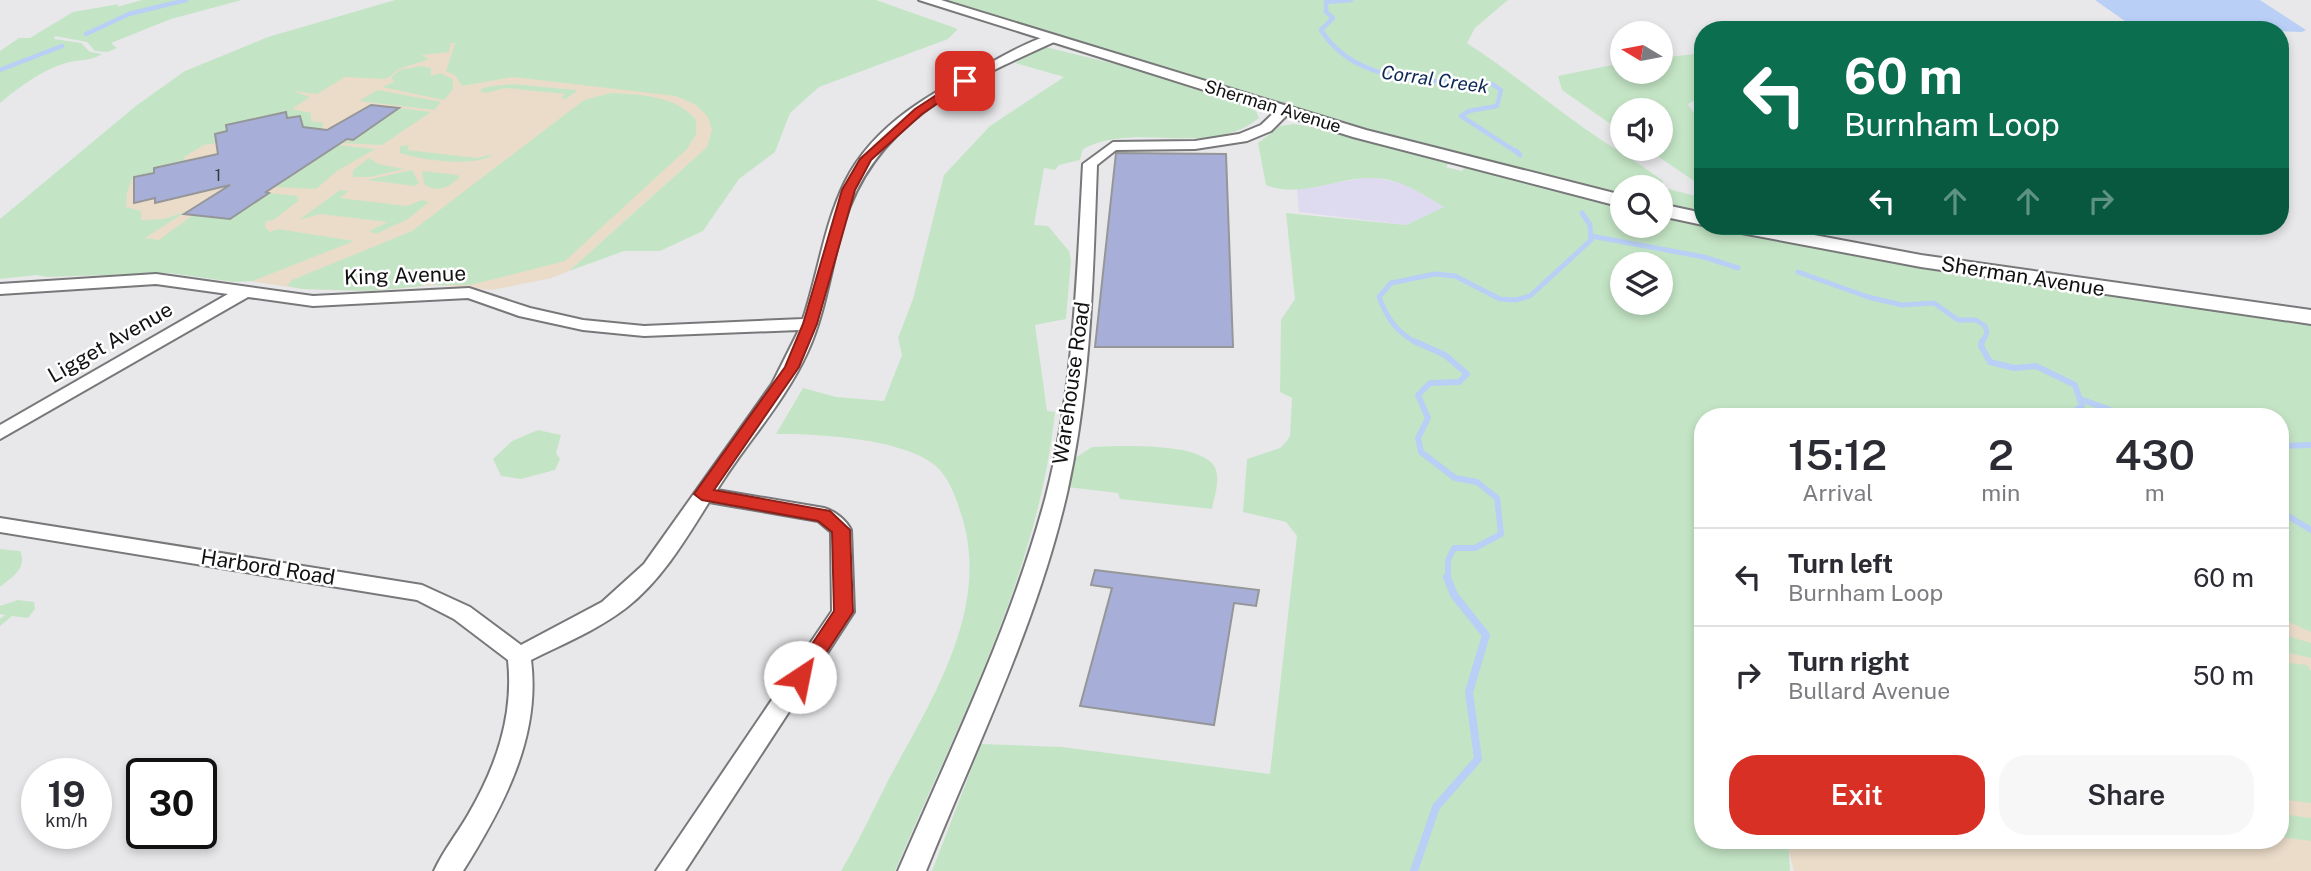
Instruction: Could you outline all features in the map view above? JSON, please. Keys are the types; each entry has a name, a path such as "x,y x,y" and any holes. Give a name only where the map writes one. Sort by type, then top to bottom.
{"street":[{"name":"Sherman Avenue","path":"926,0 1285,110 1469,163 1610,198"},
{"path":"448,871 501,781 520,706 523,676 519,656 619,601 663,554 792,367 810,324 848,190 866,159 891,134 954,88 1050,38"},
{"name":"Warehouse Road","path":"912,871 997,668 1036,564 1068,440 1084,287 1090,164 1113,146 1195,145 1242,138 1266,128 1285,110"},
{"path":"1673,213 1694,217"},
{"name":"Sherman Avenue","path":"1786,235 1987,271 2311,317"},
{"name":"King Avenue","path":"0,289 156,279 313,300 469,293 525,312 583,325 644,331 810,324"},
{"name":"Ligget Avenue","path":"0,433 244,292"},
{"path":"670,871 843,612 841,530 824,516 702,494"},
{"name":"Harbord Road","path":"0,525 212,557 422,593 462,613 519,656"}],"shaded area":[{"path":"471,0 727,111 707,147 569,271 552,278 492,290 436,285 369,291 302,289 0,243 77,177"},
{"path":"1371,177 1405,184 1445,207 1406,225 1299,212 1297,189"},
{"path":"2289,585 2311,592 2311,871 1794,871 1788,849 2289,849"}],"green space":[{"path":"142,0 242,0 171,19 111,43 117,48 108,52 95,51 87,42 55,36 54,39 81,43 90,52 102,54 48,70 0,103 0,51 19,38 30,38 73,12 119,4 117,7"},
{"path":"395,0 876,0 958,29 948,39 819,87 790,113 775,152 739,179 703,231 660,251 624,251 569,271 707,147 712,130 708,117 696,105 676,96 513,77 462,86 456,76 446,71 455,43 451,43 449,52 421,55 429,59 399,69 386,79 345,77 317,94 293,91 310,97 292,109 311,113 311,121 324,123 321,129 303,129 300,116 287,118 286,112 226,125 227,131 215,134 216,143 204,145 184,157 185,161 154,168 154,173 133,177 127,192 126,207 141,211 141,220 164,219 187,211 145,238 159,240 193,215 230,219 269,193 299,196 296,199 299,200 274,220 266,221 265,227 270,232 278,229 354,241 253,281 234,282 169,273 47,277 37,275 0,279 0,219 137,105 185,71 268,37"},
{"path":"943,0 1508,0 1475,28 1467,43 1610,145 1610,161 1635,161 1655,175 1610,175 1610,194 1473,160 1475,157 1459,152 1455,155"},
{"path":"1045,47 1128,67 1245,105 1256,111 1259,118 1239,130 1218,136 1104,141 1083,149 1080,160 1059,165 1055,170 1044,168 1034,225 1048,226 1069,251 1071,260 1066,319 1035,325 1047,411 1055,412 1046,472 1032,531 992,647 895,871 841,871 924,714 954,647 964,613 969,579 968,543 959,508 944,475 936,466 921,457 903,449 859,440 776,434 803,388 836,397 884,401 902,355 898,338 913,299 944,175 990,126 1064,77 1015,63"},
{"path":"1694,54 1694,100 1688,104 1694,114 1694,181 1665,161 1673,161 1673,98 1610,98 1610,124 1562,90 1558,76 1610,65 1610,84 1673,84 1673,57"},
{"path":"421,66 431,68 431,76 440,73 453,79 453,89 444,100 382,87 394,82 391,77 400,70"},
{"path":"513,84 577,91 566,99 561,98 565,94 505,88 486,93 479,91 486,87"},
{"path":"378,90 441,102 434,110 359,101"},
{"path":"611,93 668,101 688,112 696,120 696,134 687,149 565,261 470,285 436,285 427,280 423,286 369,291 287,286 292,280 412,231 584,100"},
{"path":"399,108 431,112 382,145 342,143 353,140"},
{"path":"1293,124 1335,130 1449,163 1446,167 1462,171 1465,167 1610,203 1610,238 1673,238 1673,218 1694,222 1694,235 1756,235 1984,276 2311,323 2311,632 2289,622 2289,408 1694,408 1694,849 1789,849 1790,871 932,871 981,744 1062,747 1270,774 1297,536 1286,522 1243,512 1247,459 1280,448 1290,436 1292,398 1280,392 1281,320 1295,299 1286,213 1406,225 1444,207 1409,187 1380,178 1356,179 1291,190 1266,185 1258,143 1280,126"},
{"path":"338,145 375,149 337,171 316,189 274,187"},
{"path":"409,145 407,150 477,158 493,154 475,161 434,160 400,153 400,146"},
{"path":"369,158 378,164 404,169 370,177 353,177 353,170"},
{"path":"412,170 419,183 415,186 367,180"},
{"path":"422,171 460,177 447,186 434,189 424,184"},
{"path":"340,190 348,191 340,198 407,206 422,200 429,202 408,219 376,234 369,231 388,222 320,214 299,220"},
{"path":"1673,190 1694,196 1694,212 1673,208"},
{"path":"538,430 561,435 556,453 560,459 555,470 521,479 501,476 493,459 512,441"},
{"path":"1092,447 1160,447 1196,454 1209,461 1216,470 1217,484 1212,509 1120,499 1118,493 1067,487 1072,460"},
{"path":"0,549 20,551 22,562 18,572 0,587"},
{"path":"18,600 34,602 35,609 28,618 12,616 0,626 0,619 5,615 0,614 0,606"},
{"path":"2289,637 2311,643 2311,658 2289,653"},
{"path":"2289,663 2307,665 2311,671 2311,803 2289,800"},
{"path":"2289,815 2311,818 2311,841 2289,838"}],"water":[{"path":"2095,0 2260,0 2306,30 2289,32 2289,21 2125,21"}],"building":[{"path":"371,105 399,108 353,140 347,139 266,192 269,193 230,219 184,214 230,185 155,203 155,198 134,203 134,177 154,173 154,168 218,154 215,134 227,131 226,125 286,112 287,118 300,116 303,127 327,130"},
{"path":"1116,153 1226,154 1233,347 1095,347"},
{"path":"1095,570 1259,590 1256,606 1234,603 1214,725 1080,706 1112,588 1091,585"}],"waterway":[{"path":"86,34 129,14 186,0"},
{"name":"Corral Creek","path":"1351,0 1326,2 1326,12 1333,18 1321,30 1336,48 1354,62 1375,71 1421,80 1492,84 1501,90 1497,106 1469,111 1461,116 1518,153"},
{"path":"0,70 62,46"},
{"name":"Corral Creek","path":"1417,343 1398,329 1382,305 1379,297 1391,283 1435,274 1455,276 1500,299 1516,300 1530,296 1591,240 1590,225 1582,213"},
{"path":"1591,236 1704,257 1738,268"},
{"path":"1798,272 1868,297 1902,305 1934,303 1958,320 1976,320 1985,326 1987,333 1982,343"},
{"name":"Corral Creek","path":"1414,341 1445,355 1467,374 1459,382 1430,383 1418,395 1428,418 1418,438 1421,452 1455,478 1477,482 1497,498 1501,534 1475,548 1454,548 1448,560 1448,578"},
{"path":"1982,341 1981,346 1990,362 2014,368 2036,366 2075,385 2082,406 2079,408"},
{"path":"2080,399 2105,408"},
{"path":"2289,446 2311,445"},
{"path":"2289,517 2311,530"},
{"name":"Corral Creek","path":"1414,871 1436,807 1478,759 1469,692 1486,635 1454,595 1447,577"}],"route":[{"path":"800,677 843,612 841,530 824,516 702,494 792,367 810,324 848,190 866,159 919,111 965,81"}]}
